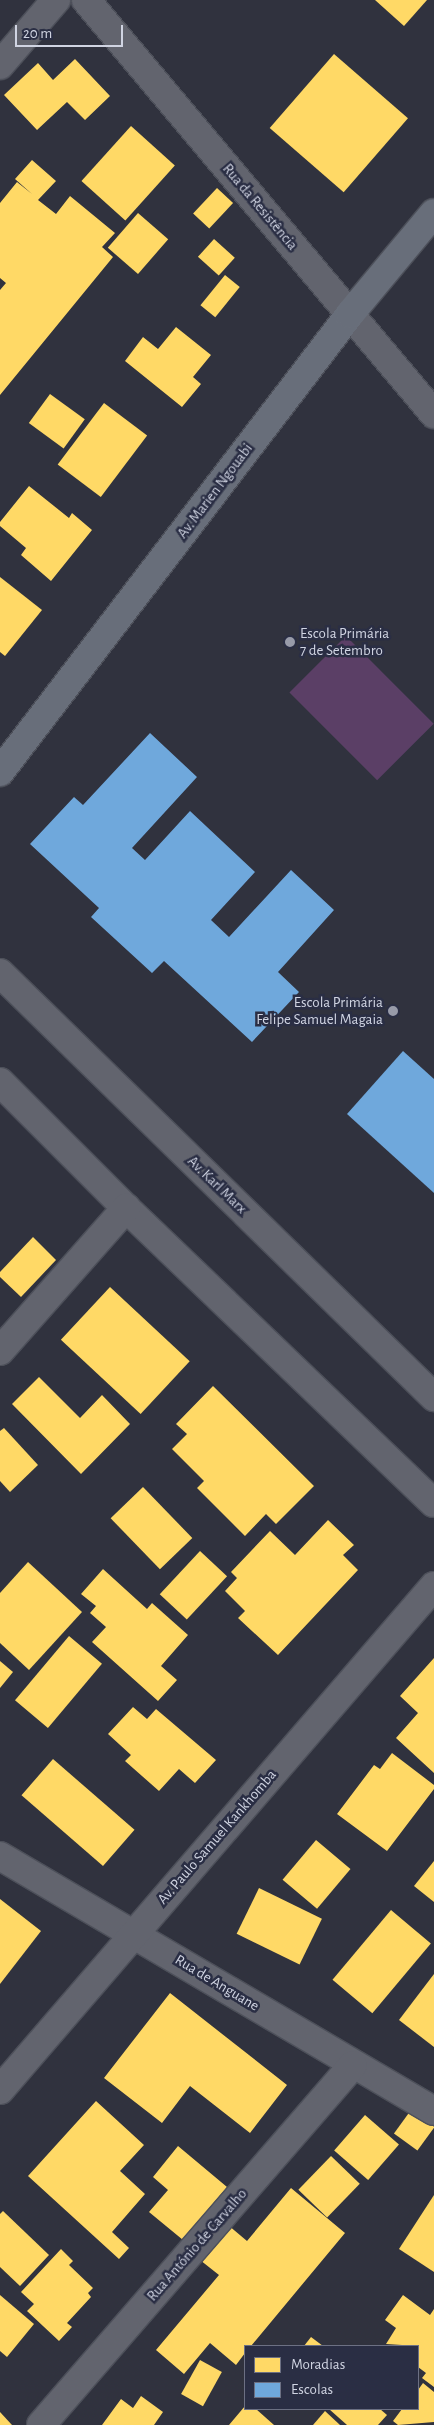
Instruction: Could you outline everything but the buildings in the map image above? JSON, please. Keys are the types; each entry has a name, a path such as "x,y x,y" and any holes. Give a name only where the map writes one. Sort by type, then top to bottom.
{"main road":[{"name":"Av. Marien Ngouabi","path":"0,772 350,314 434,214"}],"street":[{"path":"0,65 56,0"},
{"name":"Rua da Resistência","path":"86,0 434,414"},
{"name":"Av. Karl Marx","path":"0,973 434,1398"},
{"path":"0,1082 126,1208 434,1503"},
{"path":"0,1351 126,1208"},
{"name":"Av. Paulo Samuel Kankhomba","path":"0,2090 434,1586"},
{"name":"Rua de Anguane","path":"0,1856 134,1933 353,2066 434,2111"},
{"name":"Rua António de Carvalho","path":"41,2425 353,2066"}],"shaded area":[{"path":"346,636 434,724 377,780 289,693"}],"place":[{"name":"Escola Primária 7 de Setembro","path":"290,642"},
{"name":"Escola Primária Felipe Samuel Magaia","path":"393,1011"}]}
